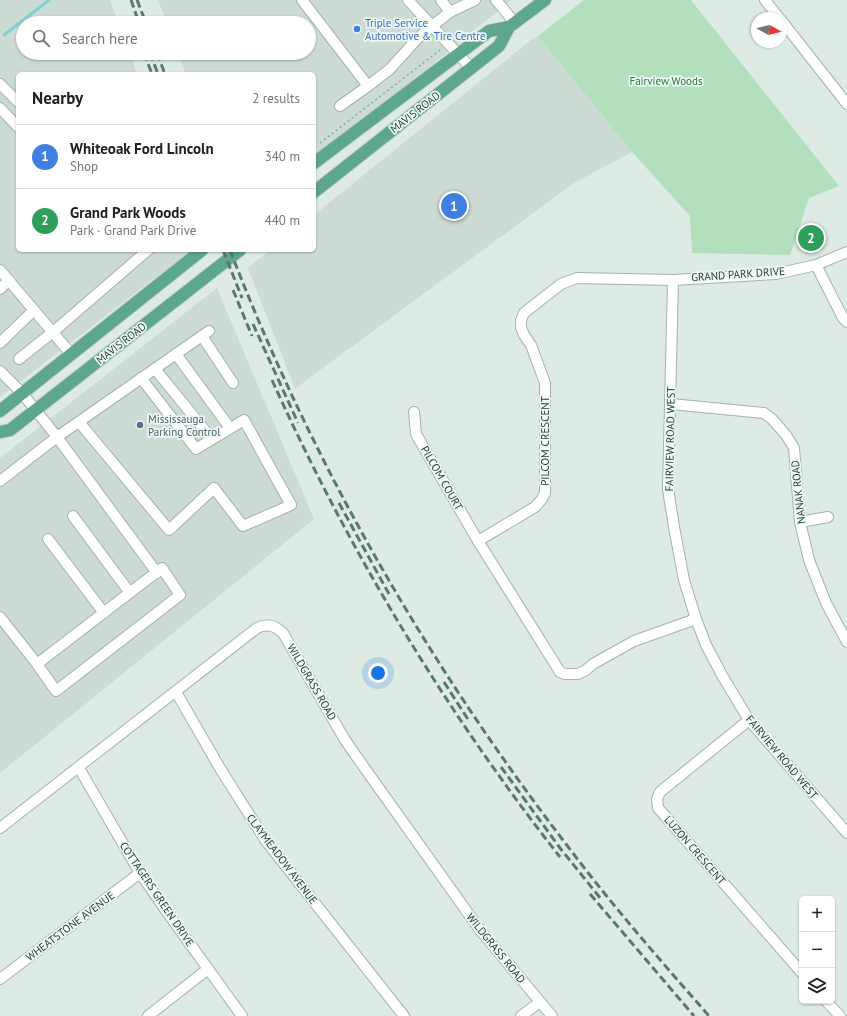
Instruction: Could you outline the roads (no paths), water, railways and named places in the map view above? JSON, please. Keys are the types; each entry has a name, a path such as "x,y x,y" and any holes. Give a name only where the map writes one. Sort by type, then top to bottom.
{"main road":[{"name":"MAVIS ROAD","path":"316,190 499,46 512,25 544,0"},
{"name":"MAVIS ROAD","path":"316,161 489,31 512,25"},
{"name":"MAVIS ROAD","path":"0,411 199,252"},
{"name":"MAVIS ROAD","path":"0,432 10,430 237,252"}],"street":[{"path":"302,0 314,16"},
{"path":"408,0 471,68"},
{"path":"441,0 450,12"},
{"path":"340,106 390,69 417,39 432,26 450,12 476,0"},
{"path":"496,0 512,25"},
{"path":"765,0 774,12"},
{"path":"316,18 368,86"},
{"path":"787,28 847,104"},
{"path":"0,84 16,100"},
{"path":"0,108 16,125"},
{"path":"19,359 53,332 146,252"},
{"name":"GRAND PARK DRIVE","path":"673,280 686,278 776,274 816,265 847,252"},
{"path":"816,265 843,318 847,322"},
{"path":"0,270 71,354"},
{"name":"PILCOM CRESCENT","path":"478,541 535,507 545,493 545,383 531,345 524,335 521,326 521,320 524,313 561,284 577,278 673,280"},
{"path":"0,289 9,280"},
{"name":"FAIRVIEW ROAD WEST","path":"673,280 668,489 684,580 696,619 706,645 749,720 847,832"},
{"path":"0,343 34,310"},
{"path":"0,481 57,436 206,333 233,383"},
{"path":"176,354 230,428"},
{"path":"155,369 212,439"},
{"path":"0,371 22,393 57,436 156,573"},
{"path":"78,422 168,530 214,488 243,526 291,505 244,420 196,449 141,378"},
{"name":"NANAK ROAD","path":"671,404 764,413 772,419 786,436 794,448 800,522 809,560 826,603 847,642"},
{"name":"PILCOM COURT","path":"414,412 416,434 478,541"},
{"path":"73,516 130,594"},
{"path":"800,522 828,517"},
{"path":"48,539 104,613"},
{"path":"478,541 558,669 560,672 565,674 578,674 586,670 592,664 634,641 696,619"},
{"path":"0,617 56,691 180,595 162,568 37,664"},
{"name":"WILDGRASS ROAD","path":"0,828 257,628 268,625 280,630 286,636 345,740 480,930 552,1016"},
{"name":"CLAYMEADOW AVENUE","path":"176,692 221,770 266,841 404,1016"},
{"name":"LUZON CRESCENT","path":"749,720 660,792 657,799 658,808 799,970"},
{"name":"COTTAGERS GREEN DRIVE","path":"79,768 140,873 242,1016"},
{"name":"WHEATSTONE AVENUE","path":"0,979 140,873"},
{"path":"148,1016 208,969"},
{"path":"521,1016 540,1002"},
{"path":"829,1004 840,1016"}],"waterway":[{"path":"28,16 49,0"},
{"path":"4,35 16,26"}],"railway":[{"path":"131,0 137,16"},
{"path":"137,0 143,16"},
{"path":"147,60 151,72"},
{"path":"153,60 157,72"},
{"path":"160,60 164,72"},
{"path":"224,252 242,298"},
{"path":"231,252 262,329 336,484 420,633 466,705 566,844 618,910 709,1016"},
{"path":"233,290 252,336"},
{"path":"253,324 298,423"},
{"path":"272,380 301,443 333,505 366,567 401,627 477,745 560,857"},
{"path":"339,503 389,594"},
{"path":"444,682 469,721"},
{"path":"501,767 560,848 601,899"},
{"path":"590,894 694,1016"}],"place":[{"name":"Triple Service Automotive & Tire Centre","path":"357,29"},
{"name":"Whiteoak Ford Lincoln","path":"454,206"},
{"name":"Grand Park Woods","path":"811,238"},
{"name":"Mississauga Parking Control","path":"140,425"}],"park label":[{"name":"Fairview Woods","path":"666,81"}]}
